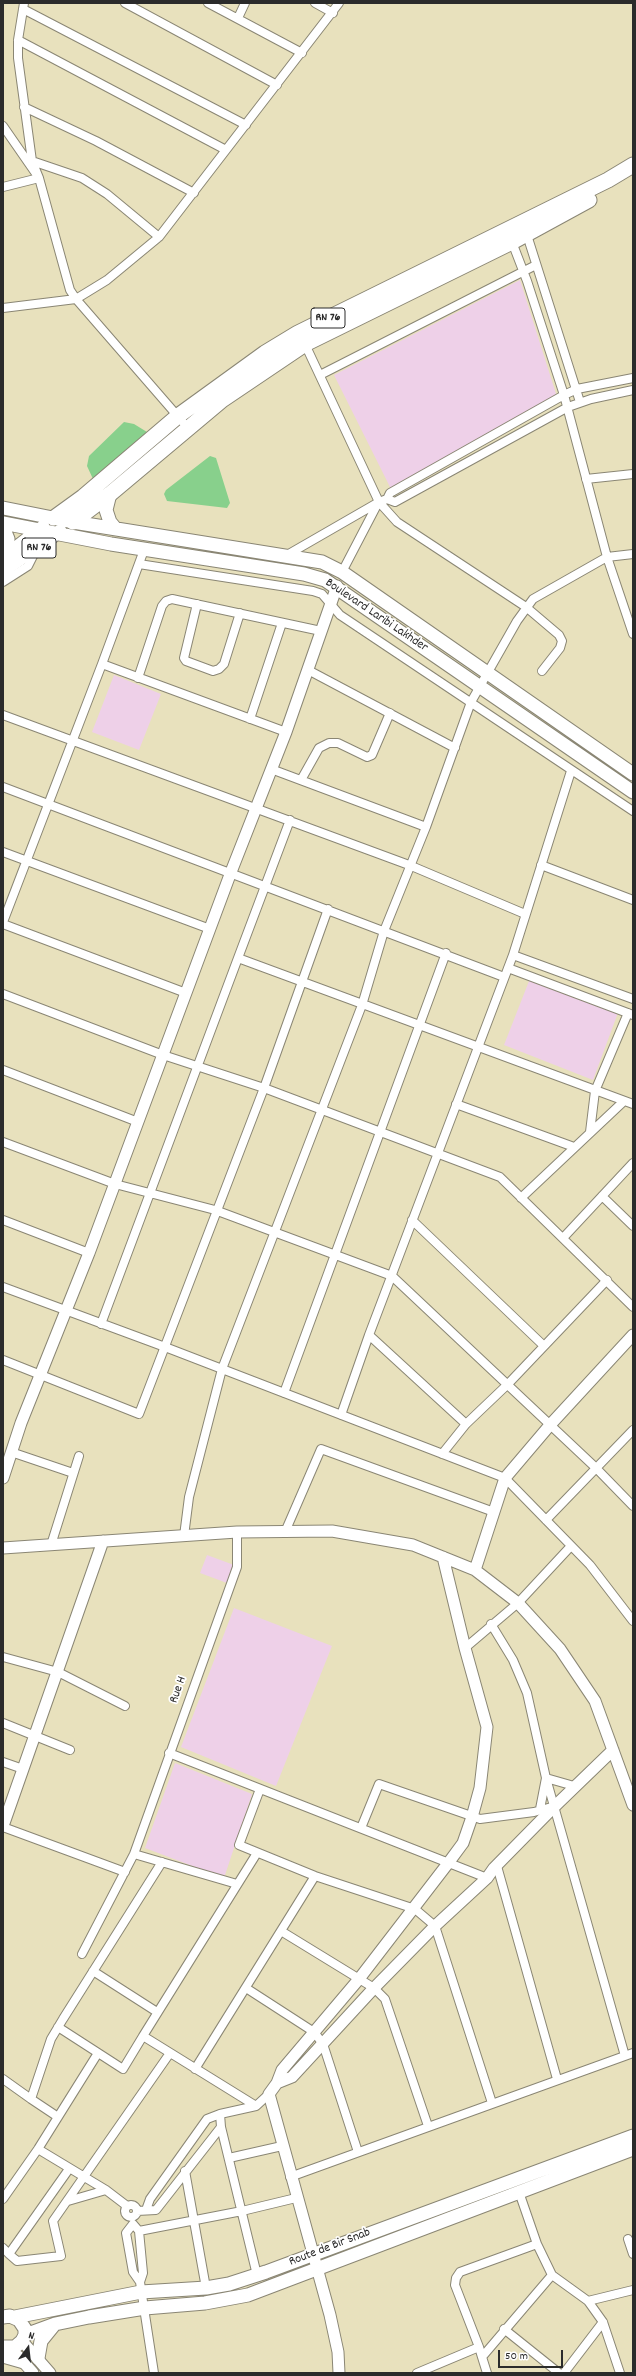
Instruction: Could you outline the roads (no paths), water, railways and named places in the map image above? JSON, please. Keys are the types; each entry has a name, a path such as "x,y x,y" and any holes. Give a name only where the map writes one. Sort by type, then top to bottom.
{"highway":[{"name":"RN 76","path":"73,522 110,494 222,400 302,339 608,180 633,165"},
{"name":"RN 76","path":"54,518 83,497 178,416 265,353 302,339 527,235 633,175"},
{"path":"155,436 166,447"}],"main road":[{"path":"110,494 106,510 108,519 115,528"},
{"name":"Boulevard Laribi Lakhder","path":"3,508 73,522 287,555 322,562 342,572 486,674 633,774"},
{"name":"RN 76","path":"3,558 54,518"},
{"name":"RN 76","path":"3,571 36,550 73,522"},
{"name":"Boulevard Laribi Lakhder","path":"3,523 144,550 304,574 325,580 336,586 633,792"},
{"path":"3,527 8,539 3,558"},
{"name":"Route de Bir Snab","path":"9,2317 141,2287 206,2288 229,2284 258,2275 633,2136"},
{"name":"Route de Bir Snab","path":"5,2350 24,2338 55,2324 145,2308 205,2303 233,2298 272,2287 633,2149"},
{"path":"9,2317 23,2324 24,2338"},
{"path":"38,2358 41,2341 55,2324"},
{"path":"5,2350 24,2362"}],"street":[{"path":"125,3 278,85"},
{"path":"208,3 302,53"},
{"path":"238,18 246,3"},
{"path":"315,3 333,13"},
{"path":"3,308 76,299 107,280 159,237 278,85 339,3"},
{"path":"188,428 76,299 70,290 39,178 32,161 24,108 18,40 23,6 246,125"},
{"path":"18,40 226,150"},
{"path":"24,108 96,141 194,193"},
{"path":"3,126 39,178"},
{"path":"32,161 82,178 107,194 159,237"},
{"path":"3,187 39,178"},
{"path":"527,235 580,402"},
{"path":"512,242 523,270 568,407 607,557 633,634"},
{"path":"320,375 536,264"},
{"path":"302,339 379,502 397,522 526,607 559,634 562,641 560,648 542,671"},
{"path":"387,499 390,493 564,395 577,389 633,378"},
{"path":"287,555 379,502 387,499 395,502 568,407 580,402 633,390"},
{"path":"586,479 633,474"},
{"path":"342,572 379,502"},
{"path":"3,582 28,566 36,550"},
{"path":"144,550 3,923 186,993"},
{"path":"184,1536 189,1497 222,1369 362,1005 384,931 426,827 471,702 526,607 533,599 607,557 633,554"},
{"path":"139,564 313,591 324,595 331,601 340,615 633,812"},
{"path":"3,1478 21,1423 42,1375 89,1253 231,872 286,732 336,586"},
{"path":"138,678 162,606 166,601 172,599 321,631"},
{"path":"197,604 184,658 186,661 213,671 220,669 224,664 240,613"},
{"path":"250,719 282,623"},
{"path":"102,664 286,732"},
{"path":"308,670 455,748"},
{"path":"301,780 319,748 329,743 338,743 367,757 372,755 390,713"},
{"path":"3,715 410,865 525,914"},
{"path":"271,769 426,827"},
{"path":"341,1415 369,1334 513,955 571,771"},
{"path":"3,787 446,953 504,977"},
{"path":"102,1324 290,820"},
{"path":"3,852 210,929"},
{"path":"541,865 633,900"},
{"path":"3,1360 139,1414 215,1210 264,1088 328,909"},
{"path":"284,1393 333,1254 420,1026 446,953"},
{"path":"513,955 633,999"},
{"path":"238,958 477,1048 633,1104"},
{"path":"508,968 630,1014 595,1090 590,1132"},
{"path":"3,994 197,1068 264,1088 500,1177 608,1280 633,1306"},
{"path":"3,1070 138,1122"},
{"path":"521,1198 624,1101"},
{"path":"456,1104 574,1148"},
{"path":"3,1142 115,1184 149,1195 215,1210 392,1276 508,1384 596,1468 633,1506"},
{"path":"563,1238 633,1163"},
{"path":"602,1196 633,1226"},
{"path":"3,1220 89,1253"},
{"path":"412,1220 544,1346"},
{"path":"442,1454 466,1424 508,1384 608,1280"},
{"path":"3,1287 165,1346 505,1478 590,1564 633,1621"},
{"path":"369,1334 466,1424"},
{"path":"475,1570 505,1478 550,1425 633,1335"},
{"path":"546,1520 633,1430"},
{"path":"285,1532 321,1448 494,1512"},
{"path":"12,1452 73,1473"},
{"path":"50,1545 79,1456"},
{"path":"3,1548 237,1532 332,1531 413,1545 475,1570 518,1603 560,1649 595,1701 633,1805"},
{"name":"Rue H","path":"82,1954 134,1854 237,1567 237,1532"},
{"path":"103,1541 3,1827 125,1872"},
{"path":"464,1648 518,1603 571,1546"},
{"path":"154,2373 141,2287 133,2272 126,2232 207,2119 220,2114 256,2106 269,2094 277,2083 282,2070 359,1979 415,1909 463,1843 480,1788 488,1727 464,1648 443,1557"},
{"path":"290,2176 557,2079 629,2055 546,1778 527,1693 513,1660 491,1624"},
{"path":"3,1657 58,1672 125,1706"},
{"path":"3,1723 70,1750"},
{"path":"277,2083 292,2077 374,1988 435,1926 487,1878 574,1786 613,1750"},
{"path":"169,1753 487,1878"},
{"path":"3,1762 23,1769"},
{"path":"546,1778 574,1786"},
{"path":"540,1809 546,1778"},
{"path":"361,1828 379,1784 472,1817 490,1818 555,1806"},
{"path":"260,1790 239,1845 315,1876 415,1909 435,1926 492,2103"},
{"path":"58,2027 123,2069 256,1853"},
{"path":"134,1854 237,1884"},
{"path":"30,2099 51,2039 162,1862"},
{"path":"497,1866 557,2079"},
{"path":"195,2069 315,1876"},
{"path":"281,1931 374,1988 385,1999 428,2126"},
{"path":"93,1971 157,2012"},
{"path":"246,1988 314,2032 323,2044 358,2152"},
{"path":"143,2036 256,2106"},
{"path":"3,2199 38,2149 98,2053"},
{"path":"69,2169 6,2251 17,2261 61,2256 53,2221 170,2053"},
{"path":"3,2079 58,2117"},
{"path":"269,2094 296,2198 318,2269 338,2352 339,2373"},
{"path":"220,2114 221,2127 258,2275"},
{"path":"137,2216 156,2210 185,2171 221,2127"},
{"path":"229,2158 282,2146"},
{"path":"38,2149 106,2190 127,2206 133,2205 137,2216 139,2231 143,2273 141,2287"},
{"path":"185,2171 206,2288"},
{"path":"68,2201 106,2190"},
{"path":"519,2192 537,2244 552,2275 588,2301 604,2322 620,2373"},
{"path":"139,2231 242,2211 296,2198"},
{"path":"628,2240 633,2254"},
{"path":"487,2373 479,2347 455,2285 456,2278 460,2272 537,2244"},
{"path":"482,2357 504,2329 552,2275"},
{"path":"588,2301 633,2290"},
{"path":"564,2373 604,2322"},
{"path":"504,2329 559,2373"},
{"path":"24,2338 50,2373"},
{"path":"417,2373 479,2347"},
{"path":"24,2362 33,2373"}]}
